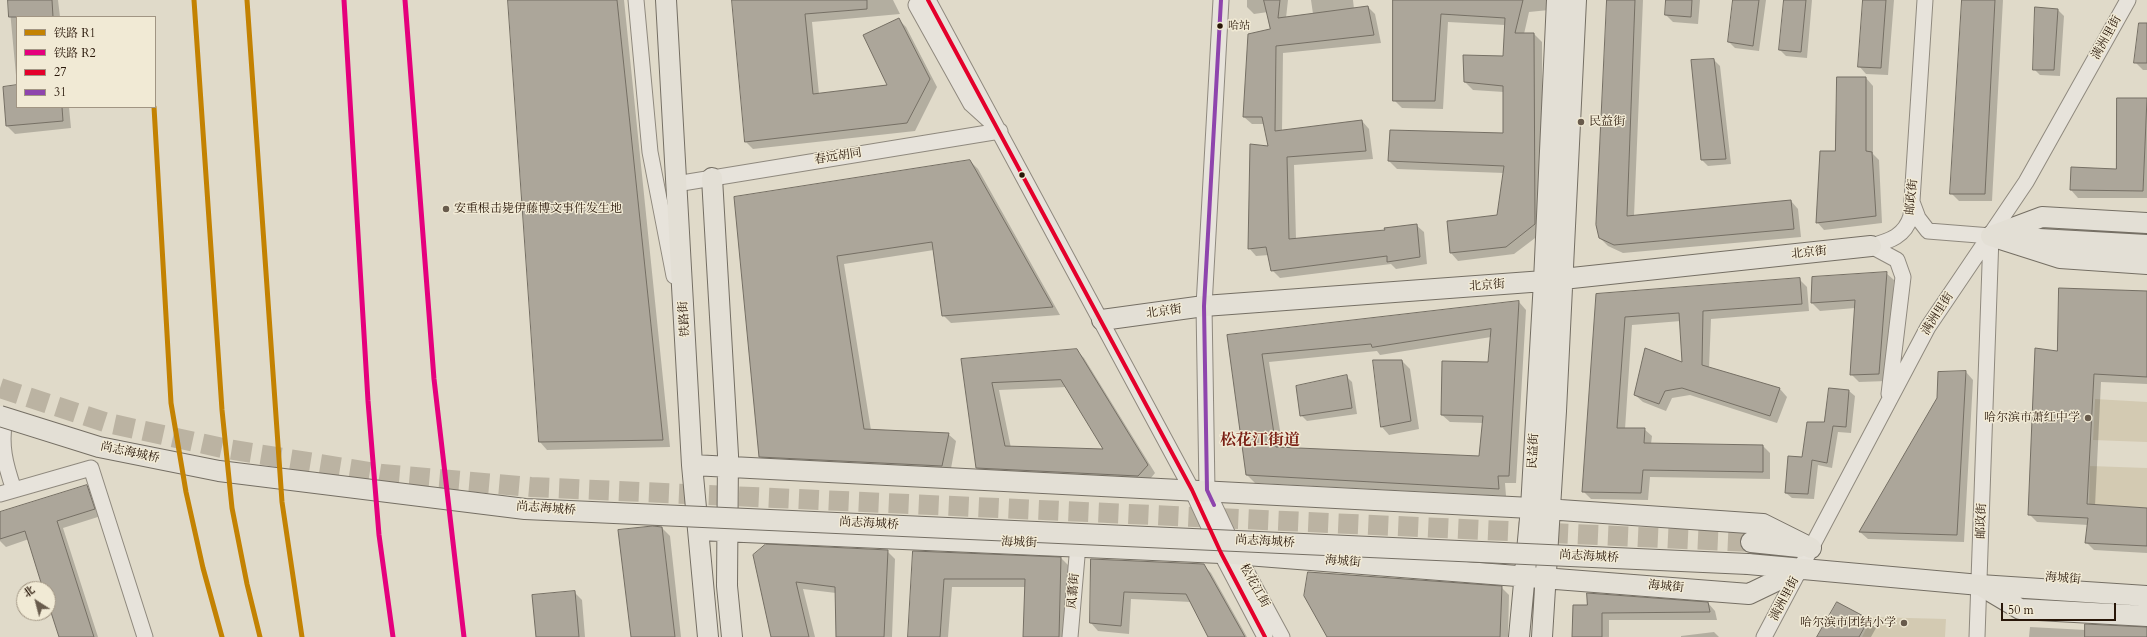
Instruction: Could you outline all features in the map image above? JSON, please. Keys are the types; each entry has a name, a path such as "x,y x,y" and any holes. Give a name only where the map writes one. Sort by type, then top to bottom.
{"main road":[{"name":"铁路街","path":"666,0 676,184 687,340 692,465 708,637"},
{"name":"民益街","path":"1553,280 1557,0"},
{"name":"民益街","path":"1542,637 1546,578 1540,509 1553,280 1576,0"},
{"path":"712,178 728,467 727,586 732,637"},
{"path":"1991,236 2042,218 2147,223"},
{"path":"1991,236 2147,245"},
{"path":"1991,236 2060,258 2147,264"},
{"name":"北京街","path":"1102,320 1204,306 1553,280 1871,246"},
{"name":"尚志海城桥","path":"2,417 99,447 219,471 525,509 1748,564 1801,569"},
{"path":"692,465 1200,490 1540,509 1763,524 1811,548"},
{"name":"民益街","path":"1519,637 1523,576 1540,509"},
{"name":"海城街","path":"699,530 1078,545 1229,554 1749,594 1801,569 2147,596"},
{"path":"1751,542 1811,548"},
{"name":"海城街","path":"1980,584 2029,576 2147,584"},
{"name":"海城街","path":"1980,584 2020,609 2147,616"}],"street":[{"path":"636,0 650,152 687,340"},
{"path":"1200,490 1204,306 1221,0"},
{"name":"邮政街","path":"1871,246 1893,239 1905,230 1911,216 1925,0"},
{"name":"满洲里街","path":"1764,637 1928,327 1991,236 2026,182 2128,0"},
{"name":"松花江街","path":"922,2 1000,131 1102,320 1200,490 1265,637"},
{"name":"春远胡同","path":"676,184 1000,131"},
{"path":"1912,202 1918,218 1928,231 1991,236"},
{"name":"邮政街","path":"1977,637 1991,236"},
{"path":"1871,246 1893,256 1897,260 1903,277 1888,402"},
{"path":"2,417 1,435 7,492 91,468 145,637"},
{"name":"凤翥街","path":"1070,637 1078,545"},
{"name":"松花江街","path":"1229,554 1282,637"}],"shaded area":[{"path":"2095,399 2147,402 2147,442 2093,440"},
{"path":"2090,466 2147,468 2147,509 2089,507"},
{"path":"1872,617 1946,619 1945,637 1862,637"}],"building":[{"path":"8,0 52,0 53,16 9,17"},
{"path":"508,0 617,0 663,440 539,442"},
{"path":"732,0 867,0 867,9 805,14 813,94 887,85 863,35 899,18 930,79 907,123 745,142"},
{"path":"1264,0 1280,0 1278,18 1368,6 1374,35 1276,46 1275,131 1362,120 1366,151 1287,157 1289,239 1385,230 1384,228 1417,224 1420,257 1387,262 1387,256 1271,271 1266,247 1248,249 1250,144 1268,146 1262,117 1243,117 1248,34 1270,29"},
{"path":"1393,0 1523,0 1515,33 1534,33 1535,224 1506,247 1450,253 1447,221 1497,215 1504,166 1388,161 1390,130 1503,133 1503,86 1464,82 1463,55 1503,56 1505,18 1441,14 1435,101 1393,101"},
{"path":"1607,0 1635,0 1627,216 1791,200 1794,229 1614,245 1599,238 1596,225"},
{"path":"1666,0 1692,0 1691,17 1665,15"},
{"path":"1733,0 1759,0 1753,46 1728,42"},
{"path":"1784,0 1806,0 1801,52 1779,50"},
{"path":"1863,0 1886,0 1881,68 1858,67"},
{"path":"1962,0 1995,0 1985,194 1950,194"},
{"path":"2035,7 2058,9 2054,70 2033,70"},
{"path":"2139,23 2147,23 2147,63 2134,63"},
{"path":"1714,59 1726,159 1701,160 1691,60"},
{"path":"1837,77 1866,77 1866,151 1872,152 1876,216 1816,223 1820,151 1835,151"},
{"path":"16,85 16,108 62,108 63,121 6,126 3,87"},
{"path":"2117,98 2147,98 2143,191 2070,190 2071,167 2116,169"},
{"path":"970,160 1053,307 942,316 932,242 837,256 864,429 949,433 942,466 759,457 734,197"},
{"path":"1887,272 1879,374 1850,375 1855,300 1811,303 1812,277"},
{"path":"1800,278 1802,304 1703,311 1702,365 1780,388 1770,416 1682,388 1665,391 1659,404 1634,395 1645,348 1682,362 1679,313 1625,317 1617,428 1645,428 1644,443 1763,445 1763,472 1643,470 1641,493 1582,492 1596,294"},
{"name":"哈尔滨市萧红中学","path":"2059,288 2147,291 2147,377 2094,374 2087,504 2147,508 2147,546 2085,543 2088,518 2028,515 2035,348 2057,351"},
{"path":"1519,301 1509,476 1498,476 1499,489 1246,475 1227,335","holes":["1491,329 1488,362 1442,361 1441,415 1483,416 1479,456 1276,447 1262,354 1371,344 1372,347"]},
{"path":"1077,349 1148,465 1138,476 976,468 961,359","holes":["1061,380 1103,449 1005,446 992,383"]},
{"path":"1373,360 1402,360 1411,421 1381,427"},
{"path":"1966,371 1957,535 1859,532 1937,398 1938,372"},
{"path":"1347,375 1352,408 1300,416 1296,386"},
{"path":"1829,388 1849,390 1846,427 1833,426 1827,463 1812,460 1808,494 1785,493 1788,456 1802,457 1807,422 1824,422"},
{"path":"87,485 95,509 57,521 94,637 59,637 54,621 56,621 56,581 41,581 25,531 0,539 0,512"},
{"path":"653,526 662,527 675,637 631,637 618,530"},
{"path":"766,544 888,550 884,637 836,637 835,587 796,582 809,637 771,637 753,555"},
{"path":"913,551 1061,557 1059,637 1023,637 1025,579 944,579 940,637 908,637"},
{"path":"1091,559 1204,564 1245,637 1208,637 1186,594 1124,592 1121,626 1090,623"},
{"path":"1308,572 1502,586 1500,637 1327,637 1304,596"},
{"path":"575,591 579,637 536,637 532,595"},
{"path":"1587,593 1708,602 1710,612 1602,613 1602,637 1572,637 1573,605 1587,605"},
{"path":"1837,602 1869,619 1859,637 1817,637"},
{"path":"2085,624 2147,627 2147,637 2085,637"}],"tunnel":[{"path":"0,388 108,423 227,449 382,474 531,487 1751,542"}],"rail line":[{"name":"R1","path":"194,0 222,410 232,508 247,584 260,637"},
{"name":"R1","path":"247,0 282,502 302,637"},
{"name":"R2","path":"344,0 368,401 379,535 393,637"},
{"name":"R2","path":"405,0 434,379 464,637"},
{"name":"R1","path":"154,108 171,403 186,492 203,568 222,637"}],"transit line":[{"name":"27","path":"928,0 1192,490 1221,553 1265,637"},
{"name":"31","path":"1214,505 1207,490 1204,306 1221,0"}],"place":[{"name":"哈站","path":"1220,26"},
{"name":"民益街","path":"1581,122"},
{"name":"安重根击毙伊藤博文事件发生地","path":"446,209"},
{"name":"哈尔滨市萧红中学","path":"2088,418"},
{"name":"哈尔滨市团结小学","path":"1904,623"}],"district":[{"name":"松花江街道","path":"1260,441"}]}
